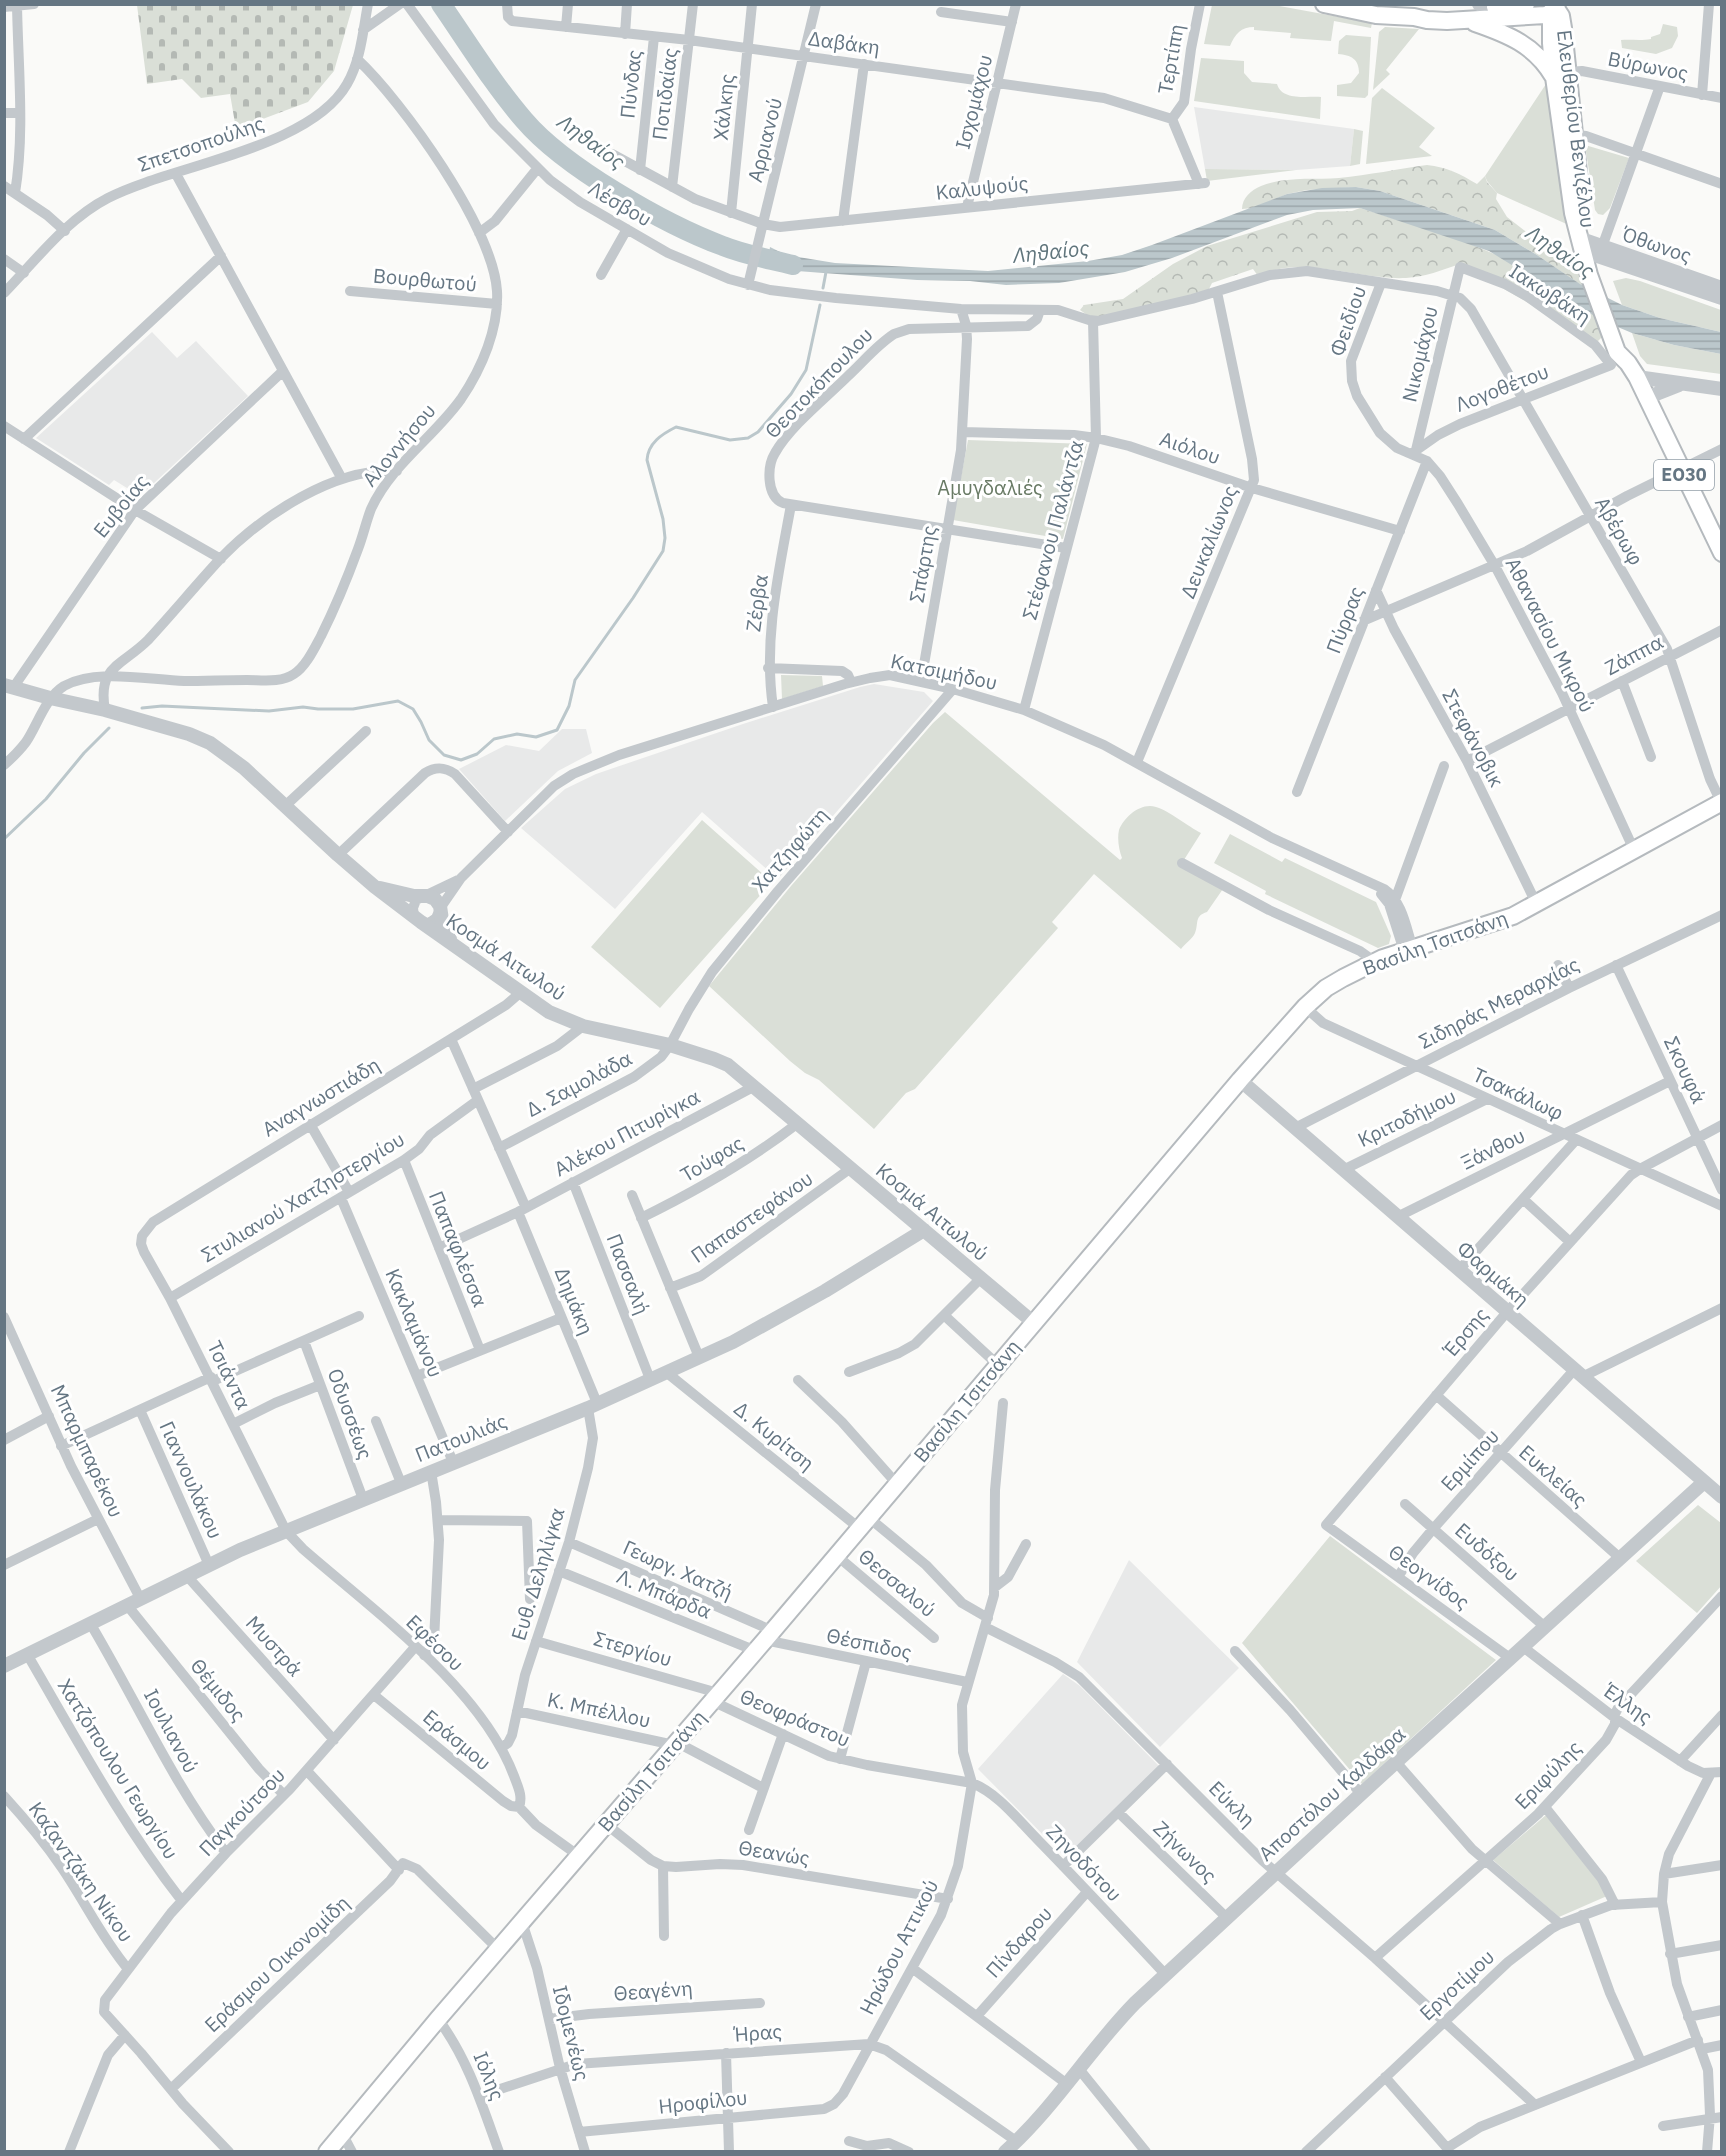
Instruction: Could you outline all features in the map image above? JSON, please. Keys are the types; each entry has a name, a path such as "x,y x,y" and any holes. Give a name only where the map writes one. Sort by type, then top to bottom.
{"main road":[{"name":"ΕΟ30","path":"1324,4 1376,15 1427,20 1545,15 1558,5"},
{"name":"ΕΟ30","path":"1414,17 1426,12 1526,4"},
{"name":"Ελευθερίου Βενιζέλου","path":"1558,5 1562,22 1561,74 1568,134 1597,282 1624,361 1646,398 1722,553"},
{"path":"1466,20 1524,43 1561,74"},
{"name":"Βασίλη Τσιτσάνη","path":"327,2151 1240,1080 1305,1007 1326,988 1374,962 1503,920 1721,803"}],"street":[{"path":"4,6 34,4"},
{"name":"Σπετσοπούλης","path":"4,293 65,231 106,199 124,190 260,145 306,122 340,94 347,84 357,59 368,4"},
{"path":"363,30 400,4"},
{"name":"Λέσβου","path":"407,4 494,124 537,168 574,199 684,261 778,291 961,309 1062,310 1093,321"},
{"name":"Δαβάκη","path":"507,4 509,19 512,21 689,40 1104,98 1172,119"},
{"path":"566,27 568,4"},
{"path":"625,34 627,4"},
{"name":"Ποτιδαίας","path":"672,187 693,4"},
{"name":"Χάλκης","path":"731,213 752,4"},
{"name":"Αρριανού","path":"748,283 816,4"},
{"name":"Ισχομάχου","path":"967,207 1016,4"},
{"name":"Τερτίπη","path":"1200,4 1184,102 1172,119 1202,184"},
{"path":"1702,95 1709,4"},
{"path":"15,194 19,172 17,5"},
{"path":"941,12 1012,22"},
{"name":"Πύνδας","path":"640,170 654,37"},
{"name":"Αλοννήσου","path":"50,698 69,684 83,679 106,677 183,681 277,680 294,675 315,649 348,576 371,509 397,471 451,411 473,379 493,332 497,304 493,268 479,233 422,137 382,85 357,59"},
{"path":"843,221 864,64"},
{"name":"Βύρωνος","path":"1561,74 1582,71 1722,98"},
{"path":"1660,86 1637,153 1590,247 1722,298"},
{"path":"4,113 19,113"},
{"path":"1568,134 1587,136 1722,184"},
{"path":"612,154 707,204 764,224"},
{"path":"479,233 495,221 537,168"},
{"path":"176,174 342,479"},
{"name":"Καλυψούς","path":"764,224 786,227 1202,184"},
{"path":"4,186 47,215 65,231"},
{"path":"601,275 627,229"},
{"name":"Όθωνος","path":"1590,247 1722,288"},
{"path":"24,439 221,256"},
{"path":"4,258 24,273"},
{"name":"Νικομάχου","path":"1414,452 1460,267"},
{"name":"Ιακωβάκη","path":"1460,267 1505,284 1528,297 1595,345 1624,361"},
{"path":"1093,321 1147,311 1263,277 1288,272 1317,272 1452,295"},
{"name":"Φειδίου","path":"1381,283 1352,356 1350,365 1352,381 1361,405 1375,428 1393,445 1414,452"},
{"name":"Βουρθωτού","path":"350,291 497,304"},
{"name":"Δευκαλίωνος","path":"1137,762 1252,488 1254,471 1217,292"},
{"name":"Αβέρωφ","path":"1452,295 1462,299 1471,309 1671,656 1710,779 1721,803"},
{"name":"Σπάρτης","path":"921,682 963,432 966,328 961,309"},
{"name":"Θεοτοκόπουλου","path":"791,505 780,502 774,495 771,462 776,451 811,412 894,334 909,329 1028,326 1037,319 1040,310"},
{"name":"Στέφανου Παλάντζα","path":"1024,710 1096,438 1093,321"},
{"path":"1624,361 1681,385 1722,389"},
{"name":"Λογοθέτου","path":"1414,452 1454,426 1624,361"},
{"name":"Ευβοίας","path":"9,686 135,510 283,371"},
{"path":"1646,398 1667,388 1681,385"},
{"path":"4,426 135,510 221,559"},
{"name":"Αιόλου","path":"963,432 1074,435 1096,438 1138,449 1252,488 1400,531"},
{"path":"1363,621 1495,567 1680,468 1722,449"},
{"name":"Αθανασίου Μικρού","path":"1414,452 1427,461 1440,476 1495,567 1569,709 1634,850"},
{"name":"Πύρρας","path":"1297,792 1427,461"},
{"path":"105,710 102,694 106,677 112,667 139,650 221,559 254,529 286,507 342,479 369,472 397,471"},
{"path":"791,505 1066,548"},
{"name":"Ζέρβα","path":"773,707 768,668 770,634 791,505"},
{"name":"Στεφάνοβικ","path":"1376,590 1467,761 1536,903"},
{"name":"Ζάππα","path":"1467,761 1722,630"},
{"path":"768,668 845,672 851,682"},
{"path":"828,670 830,689"},
{"name":"Κατσιμήδου","path":"461,878 554,786 583,769 619,755 851,682 890,675 953,689 1024,710 1079,733 1137,762 1272,838 1384,893"},
{"path":"1622,681 1651,757"},
{"name":"Κοσμά Αιτωλού","path":"9,686 105,710 189,734 210,743 229,755 375,887 555,1015 583,1026 670,1045 722,1062 798,1123 1034,1323"},
{"name":"Χατζηφώτη","path":"670,1045 712,972 777,891 953,689"},
{"path":"4,765 26,742 50,698"},
{"path":"285,806 366,731"},
{"path":"1395,900 1444,766"},
{"path":"338,855 425,773 436,768 455,774 508,832"},
{"path":"1182,863 1269,910 1360,951 1374,962"},
{"path":"1384,893 1405,872"},
{"path":"461,878 433,921 417,919 414,904 423,896 461,878"},
{"path":"375,887 435,899 440,910 442,927 454,945"},
{"path":"1384,893 1395,900 1401,911 1409,950"},
{"path":"1384,893 1409,950"},
{"name":"Σιδηράς Μεραρχίας","path":"1295,1128 1569,988 1722,915"},
{"path":"1558,965 1569,988"},
{"name":"Σκουφά","path":"1616,965 1722,1190"},
{"name":"Αναγνωστιάδη","path":"142,1236 153,1222 506,1005 521,992"},
{"name":"Τσακάλωφ","path":"1305,1007 1323,1023 1722,1206"},
{"path":"473,1089 556,1046 583,1026"},
{"name":"Δημάκη","path":"451,1039 499,1148 592,1406"},
{"name":"Δ. Σαμολάδα","path":"499,1148 634,1077 652,1065 670,1045"},
{"name":"Φαρμάκη","path":"1240,1080 1721,1495"},
{"name":"Ξάνθου","path":"1397,1217 1670,1081"},
{"name":"Αλέκου Πιτυρίγκα","path":"439,1248 522,1210 753,1086"},
{"name":"Κριτοδήμου","path":"1343,1170 1487,1099"},
{"name":"Στυλιανού Χατζηστεργίου","path":"170,1298 404,1161 419,1149 430,1135 478,1100"},
{"name":"Τούφας","path":"641,1218 722,1175 798,1123"},
{"name":"Κακλαμάνου","path":"310,1124 345,1195 453,1462"},
{"name":"Έρσης","path":"1326,1525 1507,1312 1640,1168 1722,1125"},
{"path":"1459,1270 1576,1140"},
{"name":"Παπαφλέσσα","path":"404,1161 480,1350"},
{"name":"Παπαστεφάνου","path":"670,1288 701,1276 851,1168"},
{"name":"Πασσαλή","path":"573,1182 650,1379"},
{"path":"632,1195 699,1357"},
{"path":"1523,1199 1570,1242"},
{"name":"Πατουλιάς","path":"4,1666 209,1565 363,1499 592,1406 733,1342 789,1312 924,1230"},
{"name":"Τσιάντα","path":"142,1236 144,1252 212,1379 286,1531"},
{"path":"849,1372 915,1344 981,1278"},
{"path":"1578,1373 1722,1308"},
{"path":"61,1446 359,1316"},
{"path":"945,1316 998,1365"},
{"name":"Μπαρμπαρέκου","path":"4,1317 61,1446 141,1598"},
{"path":"417,1376 561,1318"},
{"name":"Οδυσσέως","path":"304,1341 363,1499"},
{"name":"Δ. Κυρίτση","path":"666,1372 864,1523"},
{"name":"Ερμίπου","path":"1398,1577 1413,1553 1500,1453 1578,1373"},
{"path":"798,1380 842,1422 897,1484"},
{"path":"233,1424 274,1403 320,1385"},
{"name":"Ευκλείας","path":"1436,1395 1620,1558"},
{"name":"Ηρώδου Αττικού","path":"830,2107 843,2094 912,1968 948,1899 958,1866 972,1783 965,1763 961,1725 962,1698 995,1587 995,1490 1003,1402"},
{"name":"Ευθ. Δεληλίγκα","path":"502,1747 511,1738 525,1675 568,1542 592,1451 592,1406"},
{"name":"Γιαννουλάκου","path":"140,1410 209,1565"},
{"path":"4,1440 49,1416"},
{"path":"376,1420 401,1484"},
{"path":"424,1655 434,1640 439,1540 431,1471"},
{"name":"Αποστόλου Καλδάρα","path":"1005,2151 1067,2084 1125,2013 1165,1974 1704,1482"},
{"name":"Ευδόξου","path":"1405,1504 1545,1627"},
{"path":"4,1565 98,1518"},
{"path":"438,1520 527,1521 530,1599"},
{"name":"Εύκλη","path":"864,1523 926,1564 962,1603 986,1623 1079,1677 1276,1872 1375,1958 1443,2023 1535,2105"},
{"name":"Θεογνίδος","path":"1326,1525 1510,1658"},
{"name":"Εφέσου","path":"286,1531 303,1549 416,1647 478,1714 502,1747 519,1789 521,1800 519,1807"},
{"name":"Γεωργ. Χατζή","path":"568,1542 764,1641"},
{"path":"995,1587 1008,1577 1026,1544"},
{"name":"Θεσσαλού","path":"836,1555 934,1638"},
{"name":"Λ. Μπάρδα","path":"560,1571 764,1641"},
{"name":"Μυστρά","path":"187,1576 334,1740"},
{"name":"Εριφύλης","path":"1375,1958 1545,1807 1606,1740 1615,1724 1618,1708 1722,1596"},
{"name":"Θέμιδος","path":"127,1605 253,1761 284,1795"},
{"name":"Ιουλιανού","path":"90,1623 188,1800 226,1853"},
{"name":"Στεργίου","path":"537,1641 715,1697"},
{"name":"Θέσπιδος","path":"764,1641 967,1682"},
{"name":"Παγκούτσου","path":"125,2035 103,2009 105,2000 128,1969 182,1901 307,1771 416,1647"},
{"name":"Έλλης","path":"1523,1647 1615,1718 1680,1761 1694,1770 1716,1773"},
{"path":"1235,1651 1298,1718 1361,1794"},
{"name":"Χατζόπουλου Γεωργίου","path":"27,1654 107,1792 182,1901"},
{"path":"840,1759 866,1662"},
{"name":"Εράσμου","path":"374,1695 502,1801 519,1807 536,1825 579,1856"},
{"name":"Θεοφράστου","path":"715,1697 783,1734 840,1759 972,1783"},
{"name":"Κ. Μπέλλου","path":"517,1711 675,1744 763,1788"},
{"path":"1680,1761 1722,1715"},
{"path":"749,1830 783,1734"},
{"path":"1396,1761 1484,1861 1560,1924"},
{"path":"1063,1866 1167,1764"},
{"path":"307,1771 401,1866 417,1869 498,1949"},
{"path":"1707,2151 1716,2117 1700,2045 1680,1995 1670,1954 1662,1902 1664,1874 1675,1840 1716,1773"},
{"name":"Ζηνοδότου","path":"972,1783 999,1801 1165,1974"},
{"name":"Καζαντζάκη Νίκου","path":"4,1796 37,1833 63,1869 111,1948 128,1969"},
{"path":"1545,1807 1602,1879 1615,1905"},
{"name":"Ζήνωνος","path":"1118,1812 1226,1917"},
{"path":"606,1824 645,1855 663,1866 664,1936"},
{"name":"Θεανώς","path":"663,1866 743,1865 948,1899"},
{"path":"1664,1874 1722,1865"},
{"name":"Εράσμου Οικονομίδη","path":"171,2089 325,1945 401,1866"},
{"name":"Πίνδαρου","path":"977,2016 1087,1892"},
{"name":"Εργοτίμου","path":"1306,2151 1520,1952 1560,1924 1615,1905 1662,1902"},
{"path":"1582,1915 1610,1993 1641,2062"},
{"name":"Ιδομενέως","path":"522,1922 537,1968 560,2068 585,2151"},
{"path":"1670,1954 1722,1945"},
{"path":"912,1968 1067,2084"},
{"name":"Θεαγένη","path":"549,2019 600,2013 760,2003"},
{"path":"1688,2017 1722,2010"},
{"name":"Ιόλης","path":"438,2019 460,2051 499,2151"},
{"path":"69,2151 108,2055 125,2035 229,2151"},
{"name":"Ήρας","path":"479,2096 560,2068 589,2063 869,2044 886,2050 1016,2141"},
{"path":"1385,2077 1447,2148 1480,2127 1641,2062 1700,2045 1722,2045"},
{"path":"726,2053 729,2151"},
{"path":"1079,2069 1146,2151"},
{"name":"Ηροφίλου","path":"579,2132 830,2107"},
{"path":"1663,2126 1716,2117"},
{"path":"342,2133 352,2151"},
{"path":"849,2141 867,2145 889,2143 909,2151"}],"shaded area":[{"path":"1194,107 1354,129 1350,166 1296,170 1205,169"},
{"path":"1356,187 1380,191 1495,230 1580,284 1622,305 1660,318 1721,332 1721,354 1674,345 1632,333 1601,320 1489,251 1360,208 1313,210 1287,215 1172,258 1125,272 1059,283 1006,285 970,281 917,280 797,271 767,266 770,247 786,255 835,263 988,271 1088,261 1122,255 1152,245 1287,194 1322,188"},
{"path":"152,332 177,358 196,341 248,396 140,496 114,480 109,485 36,438"},
{"path":"874,684 924,692 933,701 778,879 702,812 615,909 521,828 565,789 596,774 743,724"},
{"path":"562,729 586,729 592,753 558,771 505,821 459,769 506,745 539,751"},
{"path":"1129,1560 1239,1668 1160,1747 1077,1662"},
{"path":"1063,1674 1080,1686 1159,1766 1066,1858 978,1769"}],"green space":[{"path":"137,4 353,5 334,71 308,102 236,129 230,94 201,98 182,79 147,84"},
{"path":"1212,5 1274,5 1372,23 1371,28 1334,21 1331,41 1290,38 1291,33 1254,30 1254,27 1245,28 1239,32 1230,46 1204,44"},
{"path":"1663,24 1677,27 1678,36 1672,48 1656,54 1622,48 1621,40 1651,39 1660,34"},
{"path":"1385,27 1419,29 1386,70 1390,74 1373,90 1379,32"},
{"path":"1346,35 1371,37 1368,95 1365,98 1337,96 1337,85 1351,83 1359,73 1356,61 1347,55 1338,54 1339,41"},
{"path":"1201,58 1244,61 1244,73 1252,82 1277,84 1284,93 1289,95 1321,97 1320,119 1194,101"},
{"path":"1548,81 1571,226 1497,193 1485,176"},
{"path":"1382,88 1435,128 1419,147 1432,156 1366,164 1372,98"},
{"path":"1354,129 1363,131 1360,164 1350,166"},
{"path":"1585,145 1629,158 1610,208 1603,215 1598,214 1595,210"},
{"path":"1427,165 1441,167 1477,184 1485,176 1487,182 1497,193 1496,199 1507,217 1530,235 1576,264 1584,287 1495,230 1380,191 1356,187 1307,190 1287,194 1254,208 1242,209 1245,198 1251,192 1271,183 1350,177"},
{"path":"1205,169 1296,170 1207,181"},
{"path":"1360,208 1461,240 1499,256 1597,317 1603,336 1597,342 1460,264 1427,275 1406,278 1376,277 1329,269 1299,267 1258,276 1253,269 1212,283 1208,291 1128,313 1090,317 1080,310 1084,305 1123,299 1173,264 1207,246 1317,212 1352,211"},
{"path":"1626,278 1721,310 1721,332 1660,318 1622,305 1613,281"},
{"path":"1632,333 1674,345 1721,354 1721,374 1647,364 1640,356"},
{"name":"Αμυγδαλιές","path":"968,440 1087,444 1063,539 953,520"},
{"path":"781,675 822,676 823,686 782,699"},
{"path":"945,712 1120,860 1122,858 1118,837 1121,825 1139,809 1156,807 1201,833 1182,863 1225,886 1207,912 1200,916 1194,935 1181,949 1094,874 1052,922 1058,928 915,1089 906,1093 874,1129 819,1080 805,1073 790,1061 709,986 791,886"},
{"path":"702,820 772,882 660,1008 591,947"},
{"path":"1230,834 1282,862 1285,858 1376,902 1391,936 1389,944 1378,948 1265,894 1266,891 1214,863"},
{"path":"1698,1505 1721,1523 1722,1585 1697,1613 1636,1561"},
{"path":"1330,1536 1496,1660 1362,1784 1242,1643"},
{"path":"1546,1815 1605,1890 1607,1896 1559,1917 1493,1860"}],"waterway":[{"name":"Ληθαίος","path":"441,4 491,78 524,120 542,138 589,175 645,209 699,236 740,252 793,265"},
{"path":"823,288 826,272"},
{"path":"142,708 162,706 269,711 303,707 353,709 398,701 413,709 429,740 444,755 461,760 477,754 494,739 517,734 536,737 557,730 569,706 575,680 663,551 665,538 663,519 647,460 653,444 676,427 730,440 748,438 758,432 791,394 806,370 820,305"},
{"path":"4,839 46,799 84,753 109,728"}]}
